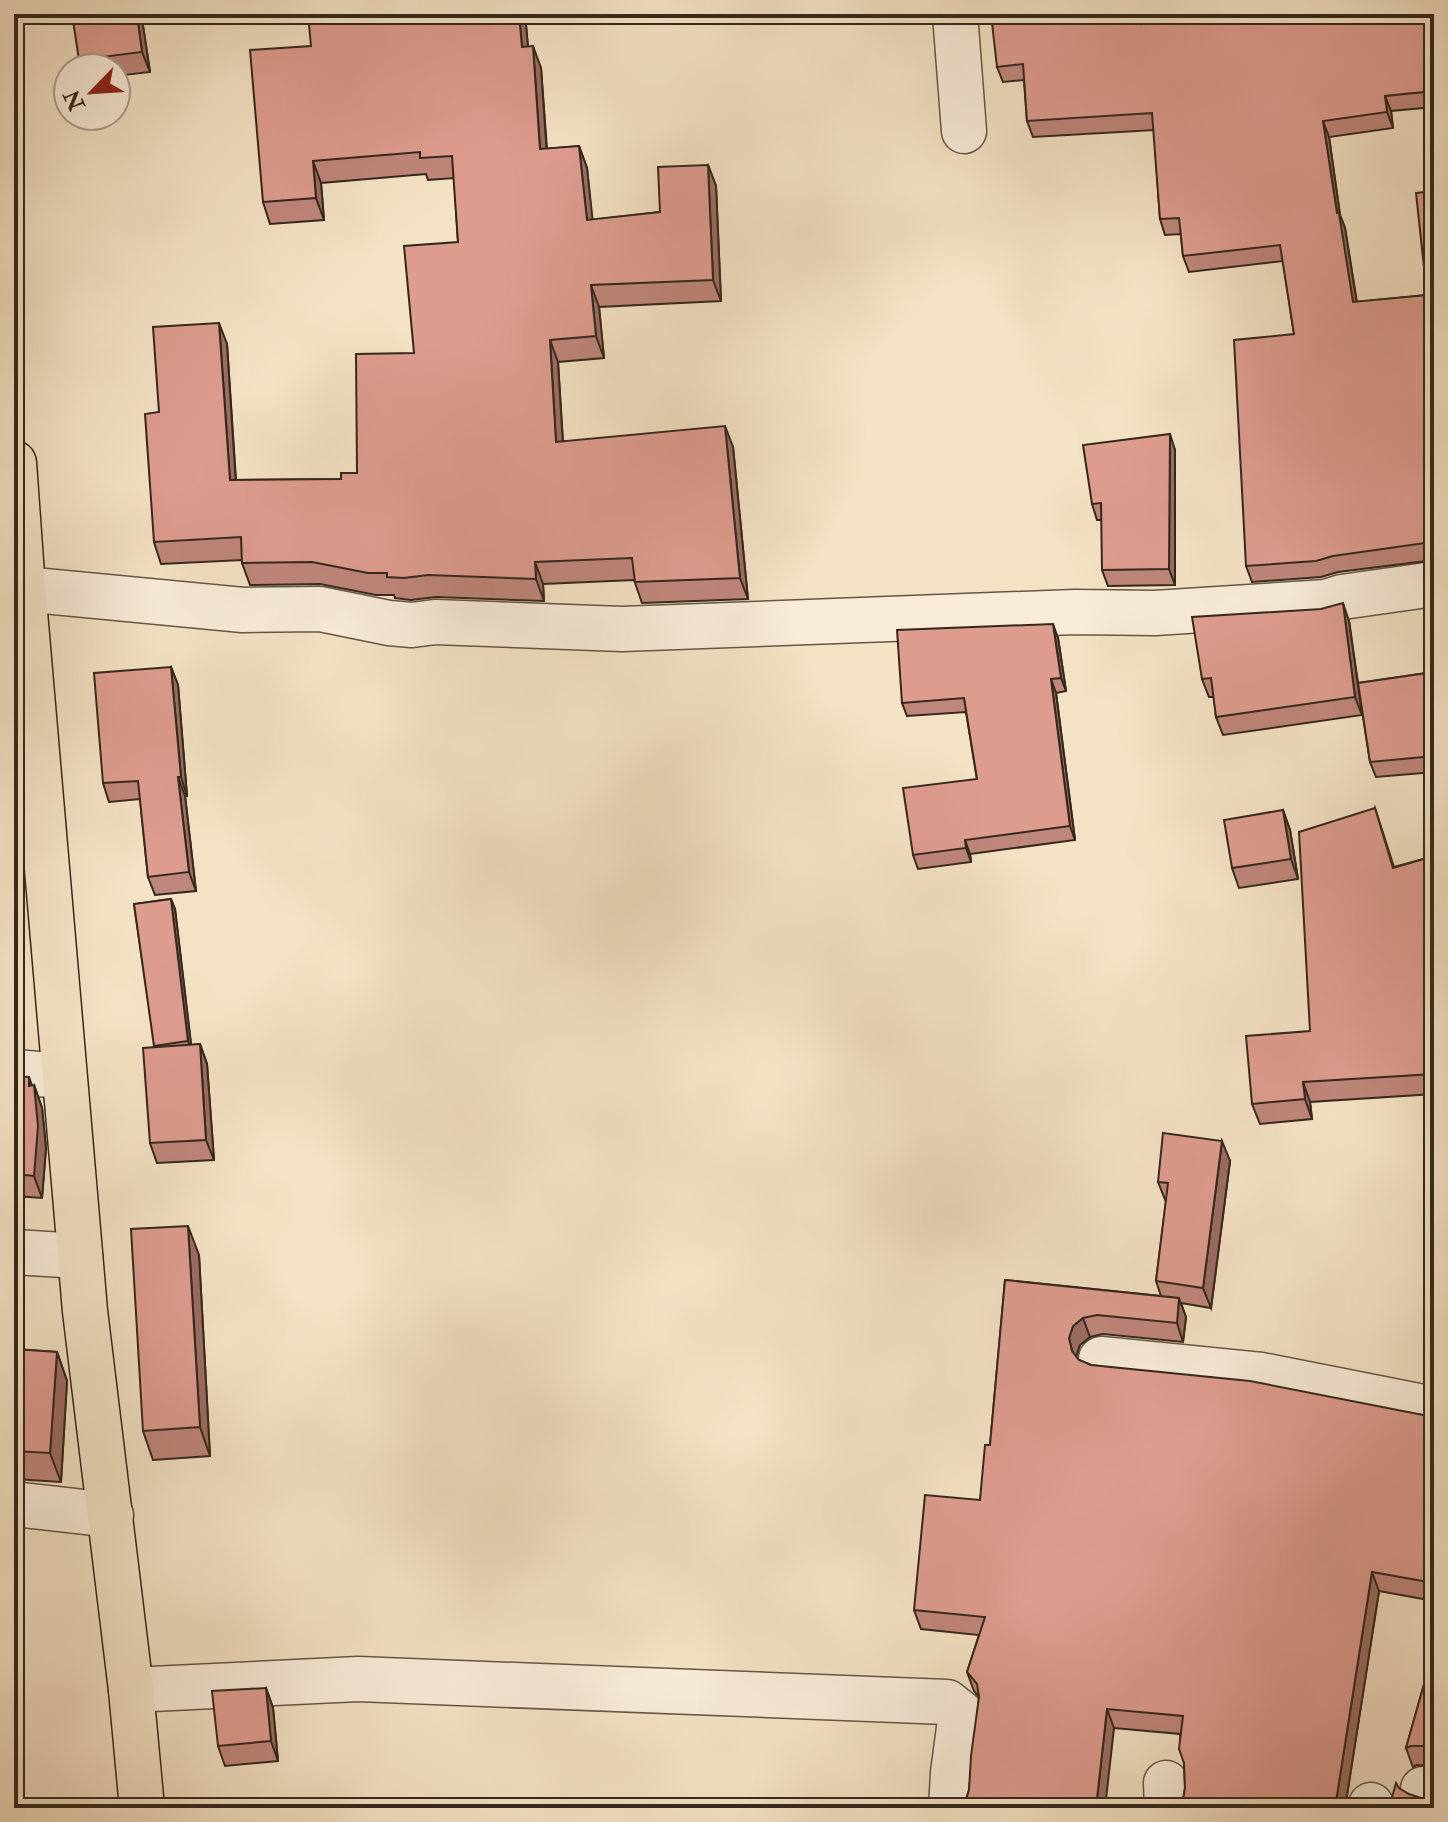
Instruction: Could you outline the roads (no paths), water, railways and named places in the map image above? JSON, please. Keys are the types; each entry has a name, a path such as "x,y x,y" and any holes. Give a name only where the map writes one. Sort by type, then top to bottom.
{"main road":[{"path":"14,466 85,1311 111,1515 142,1808"}],"street":[{"path":"955,14 964,131"},
{"path":"23,589 243,610 320,609 400,624 435,622 622,629 1075,612 1155,613 1326,602 1434,584"},
{"path":"14,1072 63,1076"},
{"path":"14,1252 80,1256"},
{"path":"1101,1359 1261,1375 1434,1409"},
{"path":"14,1504 111,1515"},
{"path":"131,1690 358,1679 947,1702 961,1713 951,1808"}]}
